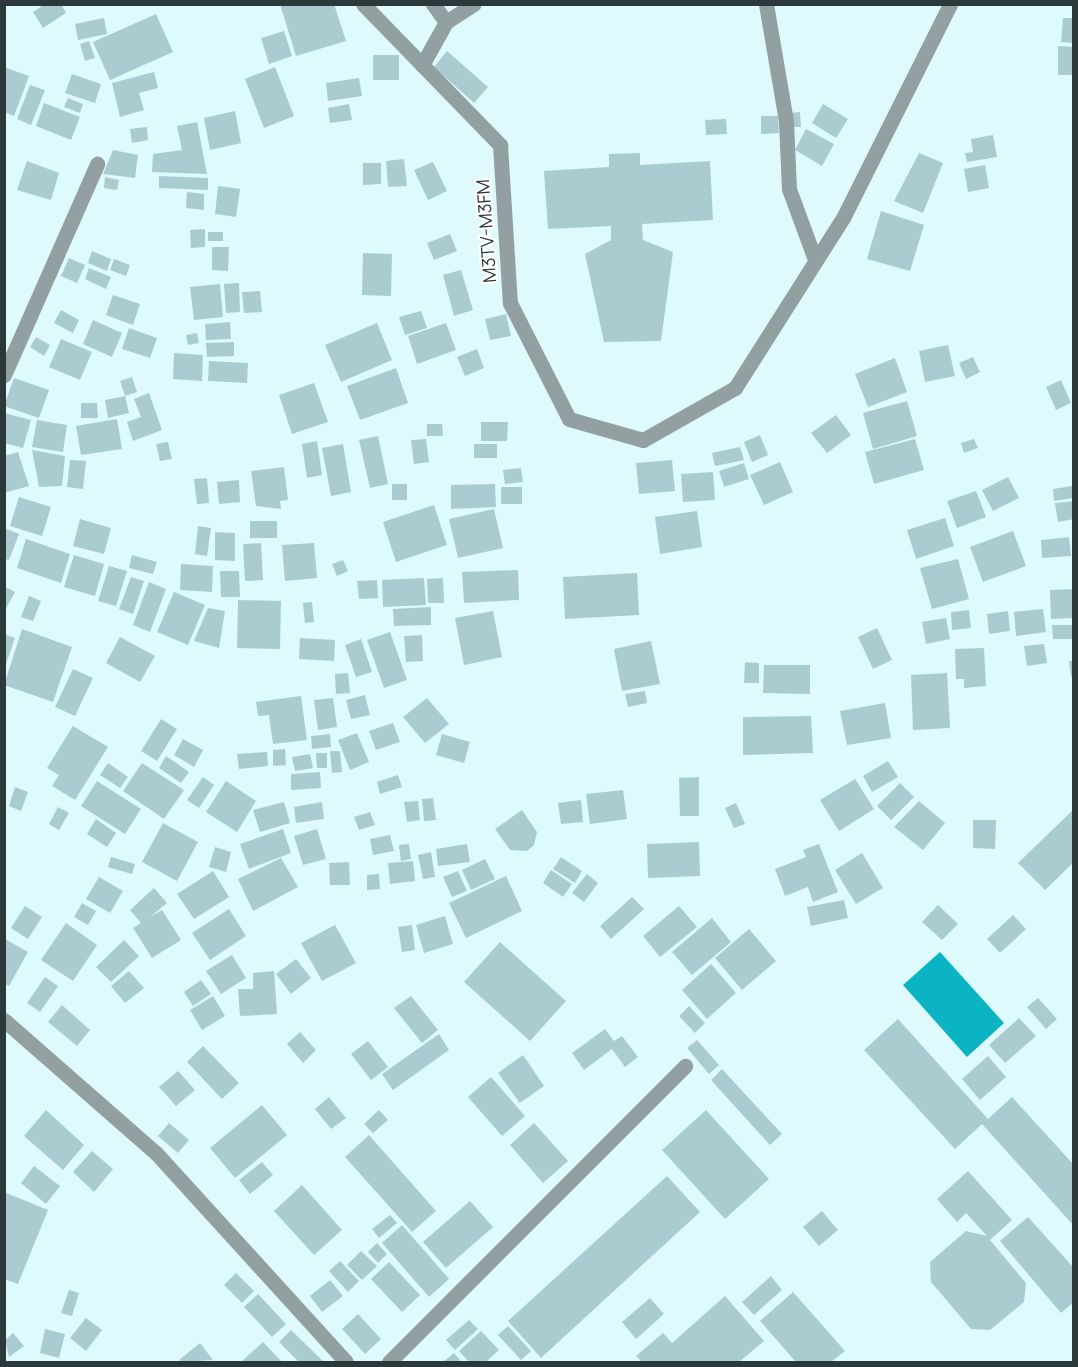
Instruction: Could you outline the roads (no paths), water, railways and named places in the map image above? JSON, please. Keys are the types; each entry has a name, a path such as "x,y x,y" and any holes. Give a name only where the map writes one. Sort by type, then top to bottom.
{"street":[{"name":"M3TV-M3FM","path":"363,4 500,145 510,303 569,419 644,440 735,388 814,257"},
{"path":"433,4 446,22"},
{"path":"422,65 446,22 474,4"},
{"path":"766,4 786,121 789,189 814,257"},
{"path":"814,257 843,218 950,4"},
{"path":"4,375 97,164"},
{"path":"4,1020 156,1153 346,1362"},
{"path":"388,1362 686,1066"}],"water":[{"path":"940,952 1004,1023 967,1057 903,985"}]}
